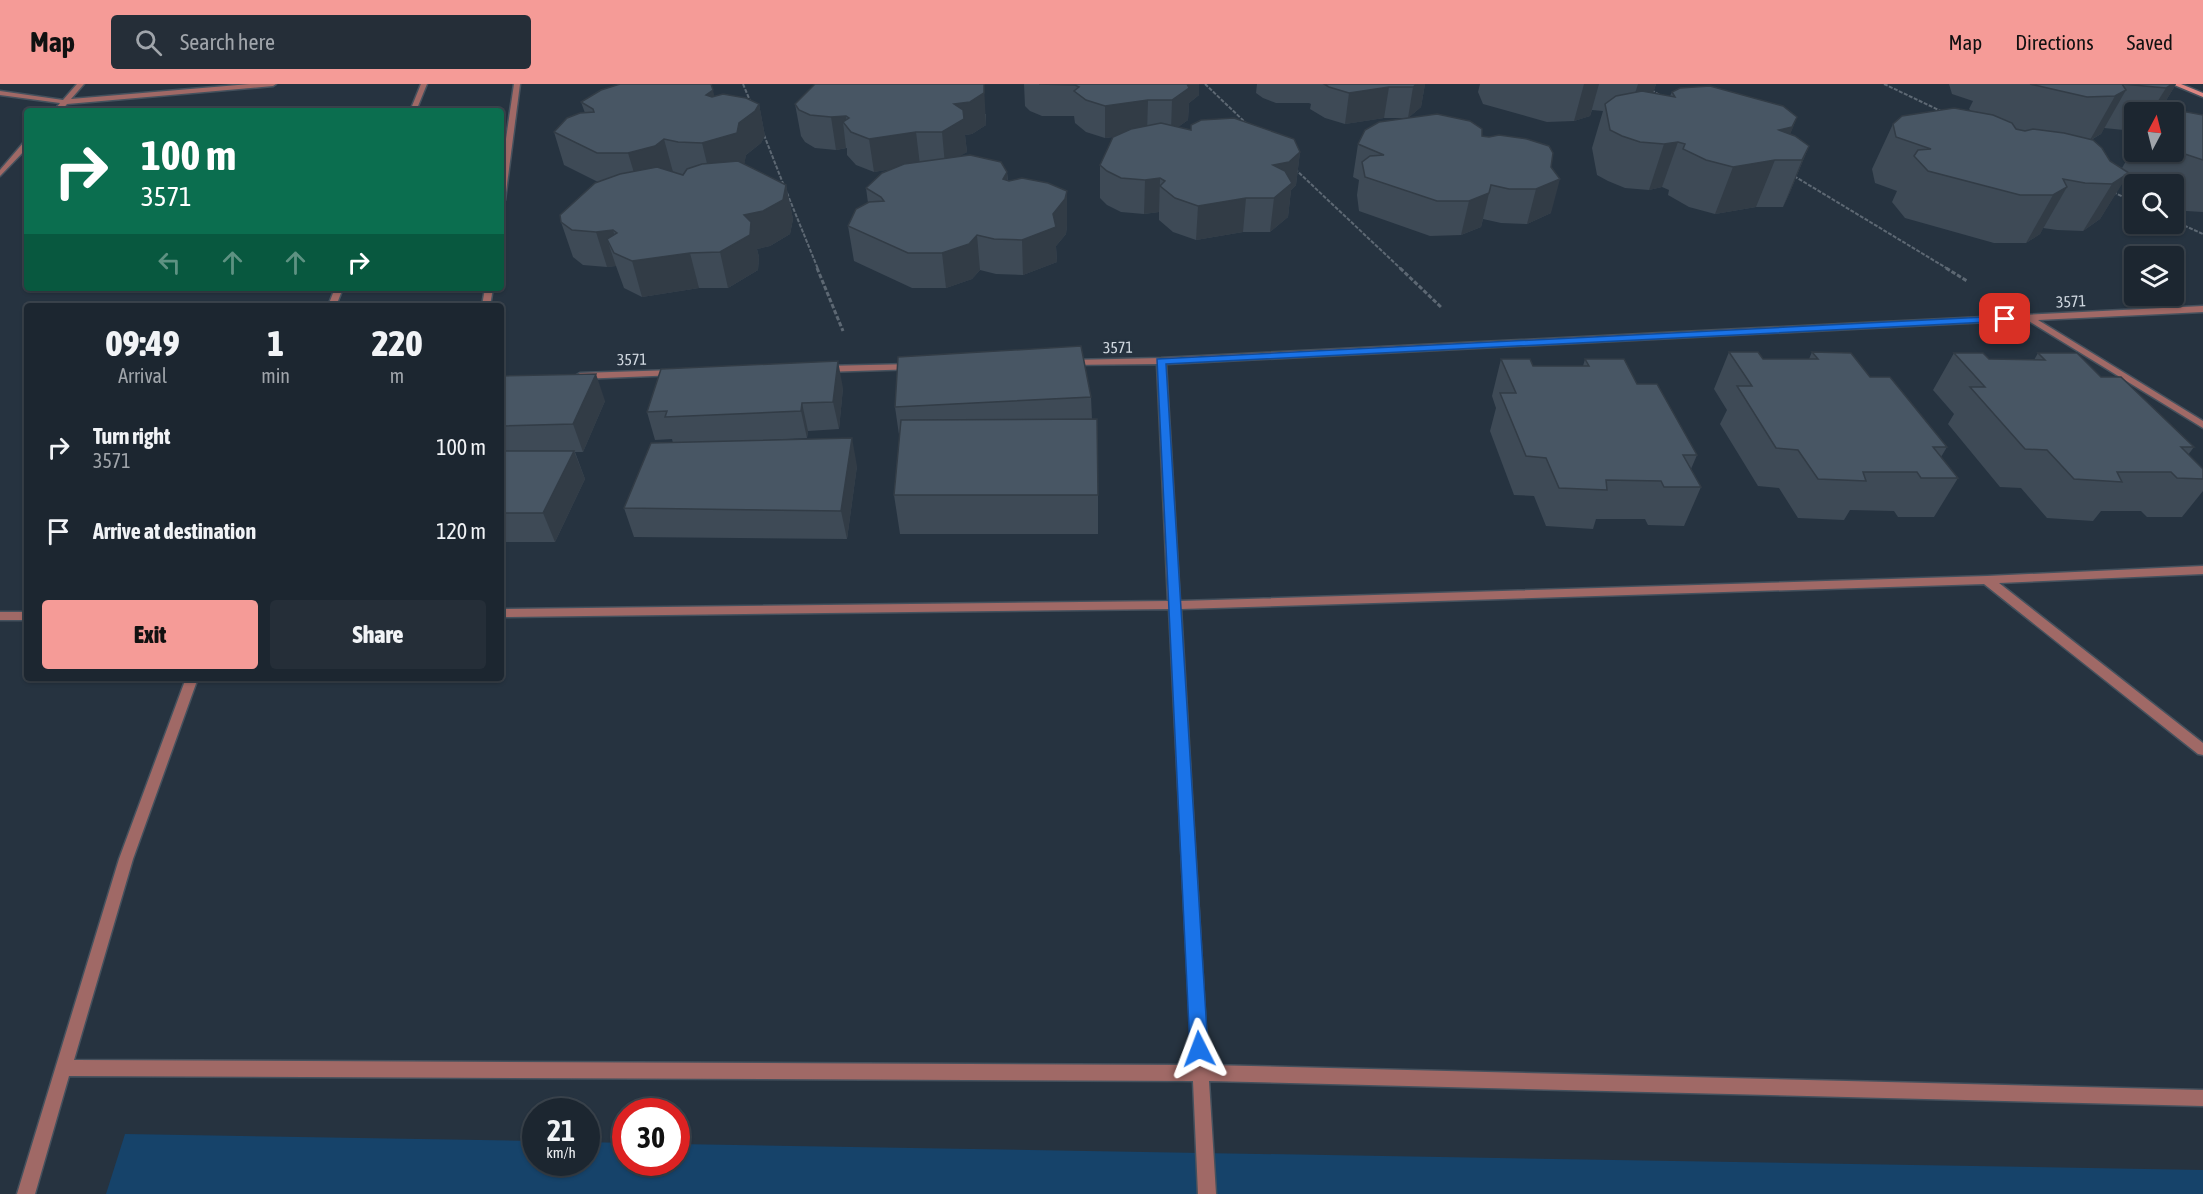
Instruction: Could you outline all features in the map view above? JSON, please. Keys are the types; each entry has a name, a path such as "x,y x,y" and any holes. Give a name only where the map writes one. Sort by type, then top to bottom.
{"main road":[{"path":"2175,84 2203,95"}],"street":[{"path":"59,108 81,84"},
{"path":"0,93 64,102 273,84"},
{"path":"414,108 424,84"},
{"path":"504,178 517,84"},
{"path":"0,174 24,147"},
{"name":"3571","path":"1056,364 1161,361 2203,309"},
{"path":"2028,318 2203,425"},
{"path":"1161,361 1207,1194"},
{"path":"810,370 928,367"},
{"name":"3571","path":"572,376 680,373"},
{"path":"504,613 1175,605 1988,580 2203,570"},
{"path":"1988,580 2203,750"},
{"path":"0,616 24,616"},
{"path":"26,1194 126,859 191,681"},
{"path":"63,1068 1200,1073 2203,1098"}],"path":[{"path":"743,84 752,106"},
{"path":"1205,84 1248,125"},
{"path":"1642,84 1662,96"},
{"path":"1884,84 1947,114"},
{"path":"761,128 858,368"},
{"path":"1291,166 1481,345"},
{"path":"1794,176 1967,281"},
{"path":"2114,192 2124,197"},
{"path":"2184,225 2203,234"}],"shaded area":[{"path":"125,1134 522,1141 522,1176 600,1176 600,1142 612,1143 612,1176 690,1176 690,1144 2203,1170 2203,1194 106,1194"}],"building":[{"path":"620,84 711,84 713,90 706,95 712,97 723,94 746,98 759,104 755,111 739,123 737,133 702,143 664,139 655,146 628,153 597,153 554,132 567,118 580,113 594,112 581,102 601,90"},
{"path":"815,84 984,84 984,93 970,102 954,104 963,110 964,119 942,132 916,132 869,139 851,132 843,122 849,118 846,116 810,115 799,110 795,104"},
{"path":"1039,84 1187,84 1189,88 1172,100 1148,100 1105,106 1086,100 1074,91 1079,87 1075,85"},
{"path":"1324,84 1417,84 1413,87 1389,87 1349,93"},
{"path":"2030,84 2122,84 2126,90 2115,96 2087,97"},
{"path":"2122,84 2172,84 2166,88"},
{"path":"1710,86 1783,106 1797,117 1792,127 1779,130 1795,136 1809,146 1802,160 1775,160 1733,167 1706,160 1683,149 1685,144 1640,142 1610,130 1605,104 1616,96 1642,91 1675,97 1672,92 1680,88"},
{"path":"1954,108 1993,115 2012,123 2016,129 2064,133 2093,140 2102,148 2110,161 2129,173 2124,174 2112,184 2063,179 2067,187 2053,195 2020,195 1928,171 1914,156 1918,150 1931,149 1896,137 1893,124 1902,116"},
{"path":"2184,111 2203,115 2203,160 2184,154"},
{"path":"1437,114 1470,121 1482,129 1482,136 1499,135 1527,139 1549,146 1553,153 1551,167 1560,179 1536,189 1509,189 1491,185 1489,193 1469,201 1437,201 1365,177 1362,162 1370,156 1384,155 1358,144 1365,130 1379,122"},
{"path":"1234,118 1294,139 1300,152 1289,162 1273,165 1285,171 1292,183 1274,198 1246,198 1198,206 1175,198 1160,186 1165,181 1160,178 1145,180 1121,178 1100,165 1113,137 1131,129 1161,123 1191,130 1191,125 1201,120"},
{"path":"970,155 1001,162 1007,172 1003,179 1009,181 1022,178 1048,183 1067,191 1065,199 1053,214 1056,227 1022,240 994,239 977,235 969,244 942,253 908,253 848,226 856,209 869,202 884,201 866,188 882,173 904,164"},
{"path":"738,161 786,185 783,200 763,211 744,215 751,222 750,235 720,252 690,253 632,261 614,253 607,239 617,233 613,230 596,232 572,230 561,222 560,215 595,183 620,174 657,167 683,175 687,169 702,164"},
{"path":"1081,346 1091,397 895,407 898,357"},
{"path":"1729,352 1758,352 1763,359 1818,359 1812,352 1851,353 1870,377 1890,377 1947,447 1933,447 1958,478 1921,478 1917,472 1863,472 1866,481 1818,479 1798,450 1776,448 1737,386 1752,386"},
{"path":"1954,353 1983,353 1989,359 2045,360 2038,353 2077,353 2101,377 2121,377 2194,447 2181,447 2203,469 2203,479 2177,478 2171,472 2117,472 2122,482 2074,479 2047,450 2025,449 1970,387 1985,387"},
{"path":"1501,359 1530,359 1533,366 1589,366 1585,359 1624,359 1637,384 1657,384 1697,455 1683,455 1701,487 1664,487 1661,481 1606,480 1607,490 1559,488 1546,458 1526,456 1500,393 1516,393"},
{"path":"838,361 833,402 802,403 801,411 665,417 667,411 647,412 661,369"},
{"path":"596,374 573,424 504,426 504,376"},
{"path":"1097,419 1098,495 894,495 901,420"},
{"path":"852,438 841,511 624,508 651,443"},
{"path":"504,451 574,451 543,513 504,513"}],"route":[{"path":"1199,1049 1161,361 2005,319"}]}
